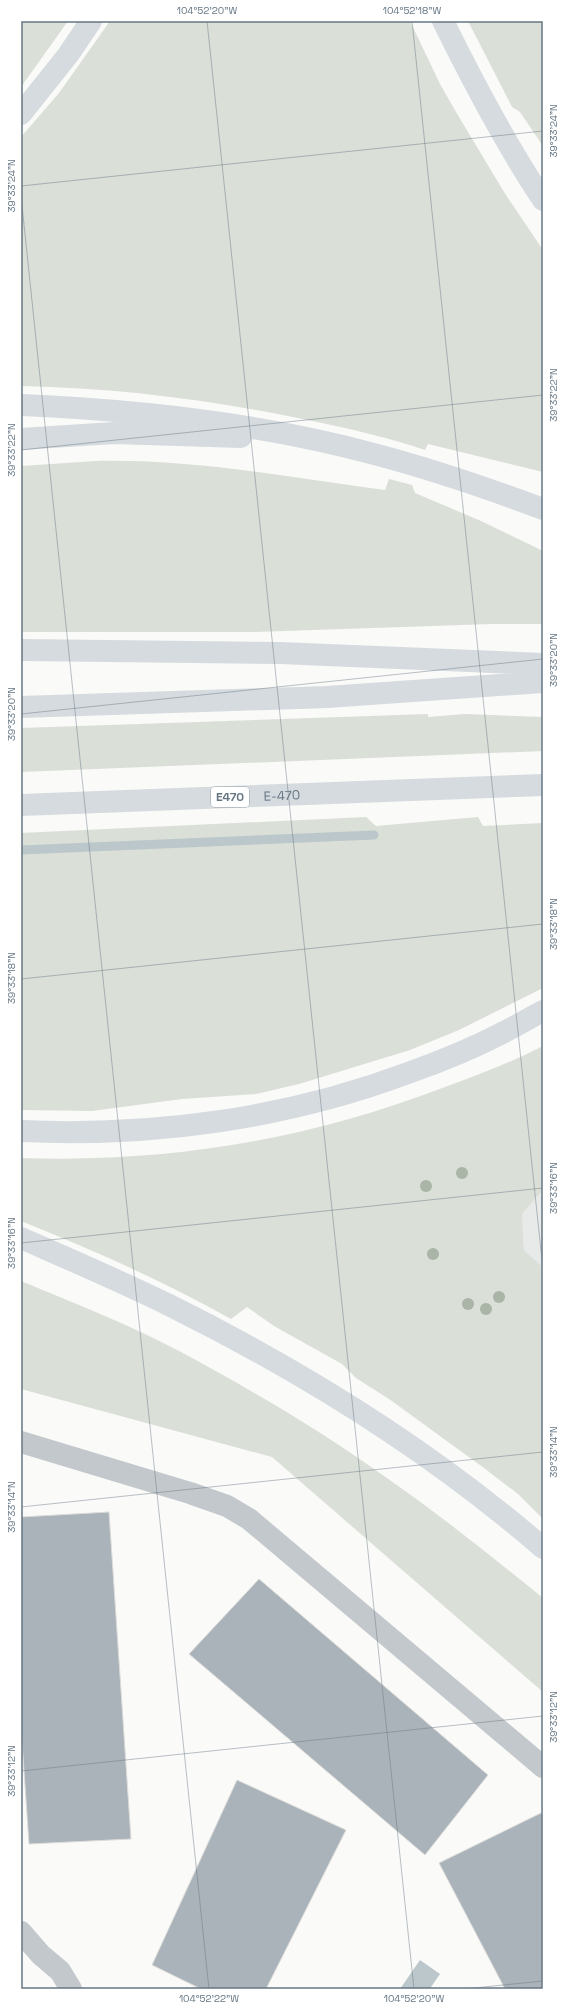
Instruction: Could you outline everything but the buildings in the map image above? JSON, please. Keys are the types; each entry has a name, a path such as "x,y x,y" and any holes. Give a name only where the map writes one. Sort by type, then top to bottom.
{"highway":[{"path":"21,114 50,78 91,21"},
{"path":"443,21 468,73 543,200"},
{"path":"21,405 186,418 297,437 373,454 439,472 543,509"},
{"path":"21,439 114,433 212,438 297,437"},
{"path":"21,650 280,653 543,664"},
{"path":"21,708 327,697 543,682"},
{"name":"E-470","path":"21,804 543,785"},
{"path":"21,1131 97,1132 171,1127 236,1119 298,1106 353,1091 414,1071 478,1045 543,1011"},
{"path":"21,1238 170,1305 308,1381 357,1411 425,1457 502,1514 543,1548"}],"lane":[{"path":"21,1442 227,1506 249,1519 543,1767"},
{"path":"21,1932 41,1955 60,1971 71,1989"}],"shaded area":[{"path":"21,21 68,21 21,87"},
{"path":"110,21 410,21 440,84 456,112 504,192 543,250 543,472 428,444 425,450 352,430 272,413 201,401 93,389 21,386 21,137 59,93"},
{"path":"468,21 543,21 543,146 520,112 512,107"},
{"path":"96,461 132,461 205,466 385,490 389,479 412,485 415,493 481,521 543,551 543,624 491,624 255,632 21,632 21,466"},
{"path":"428,714 428,717 465,714 543,717 543,751 21,772 21,728"},
{"path":"366,817 376,826 478,817 483,826 543,823 543,988 459,1030 410,1050 299,1084 256,1094 182,1099 92,1111 21,1110 21,833"},
{"path":"543,1046 543,1190 522,1214 524,1250 543,1267 543,1519 518,1494 389,1399 356,1378 342,1364 274,1326 247,1307 231,1319 128,1267 21,1221 21,1158 76,1159 184,1152 289,1134 341,1121 445,1087 482,1073"},
{"path":"543,1190 543,1267 524,1250 522,1214"},
{"path":"21,1281 101,1314 160,1341 257,1395 335,1442 360,1459 425,1505 484,1551 543,1598 543,1692 272,1457 21,1389"},
{"path":"420,1960 440,1974 431,1987 433,1989 400,1989"}],"waterway":[{"path":"21,850 374,835"}]}
